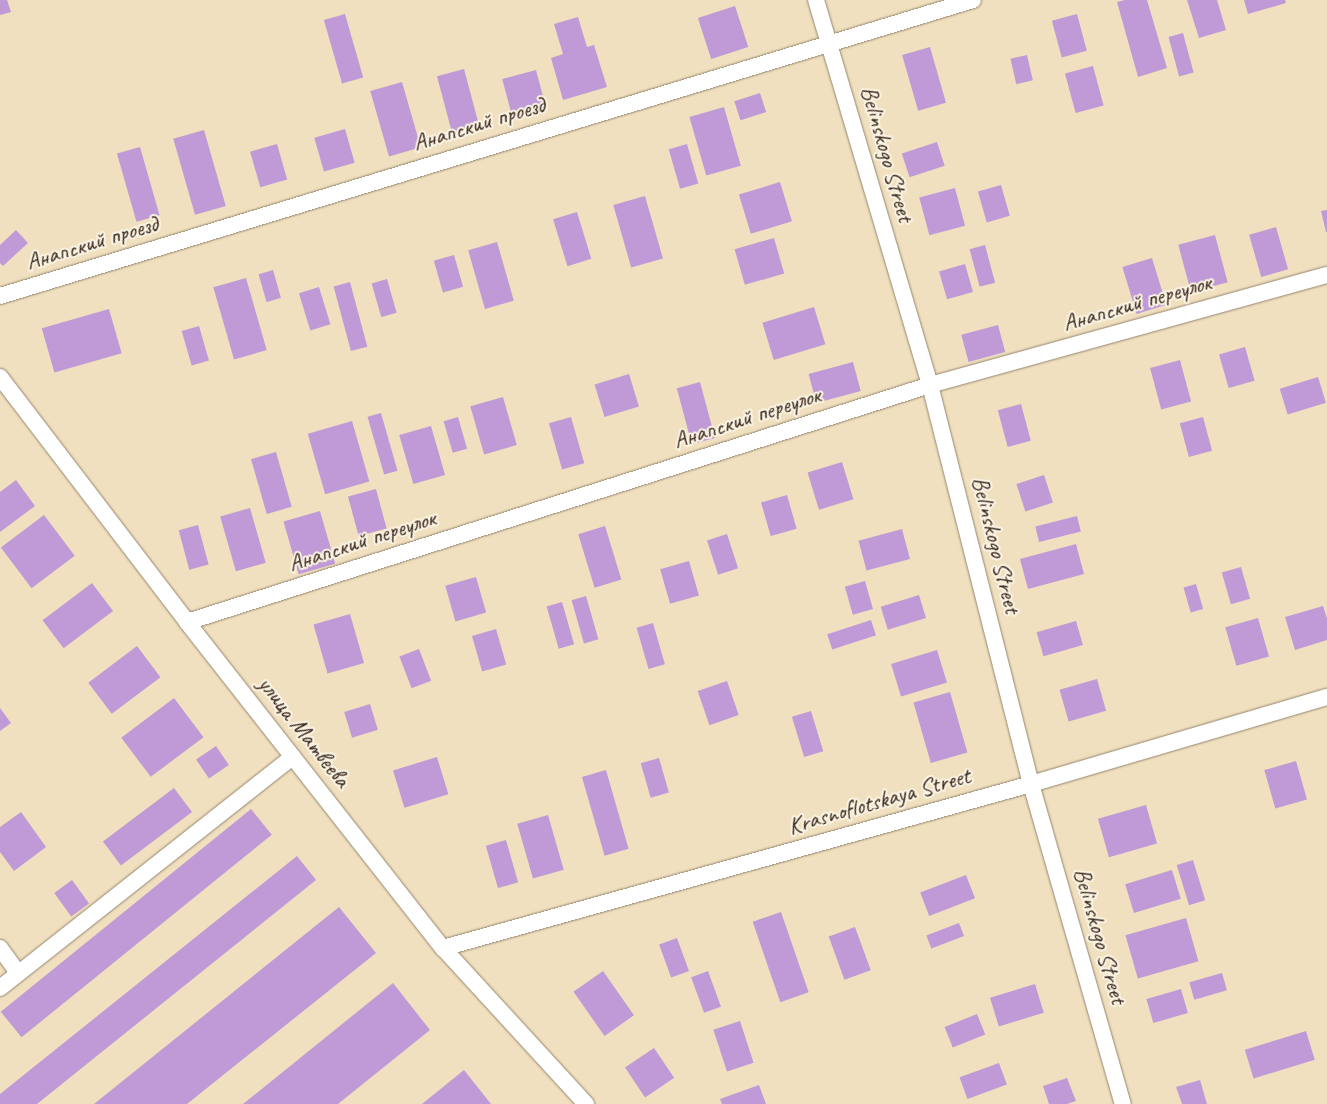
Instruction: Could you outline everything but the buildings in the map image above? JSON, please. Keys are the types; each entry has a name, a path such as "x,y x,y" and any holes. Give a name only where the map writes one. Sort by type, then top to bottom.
{"lane":[{"name":"Belinskogo Street","path":"816,0 930,385 1032,784 1123,1104"},
{"name":"Анапский проезд","path":"0,296 829,42 973,0"},
{"name":"Анапский переулок","path":"187,622 930,385 1327,274"},
{"name":"улица Матвеева","path":"0,377 187,622 442,948 586,1104"},
{"name":"Krasnoflotskaya Street","path":"442,948 1032,784 1327,696"},
{"path":"0,988 293,757"},
{"path":"0,948 18,973"}]}
